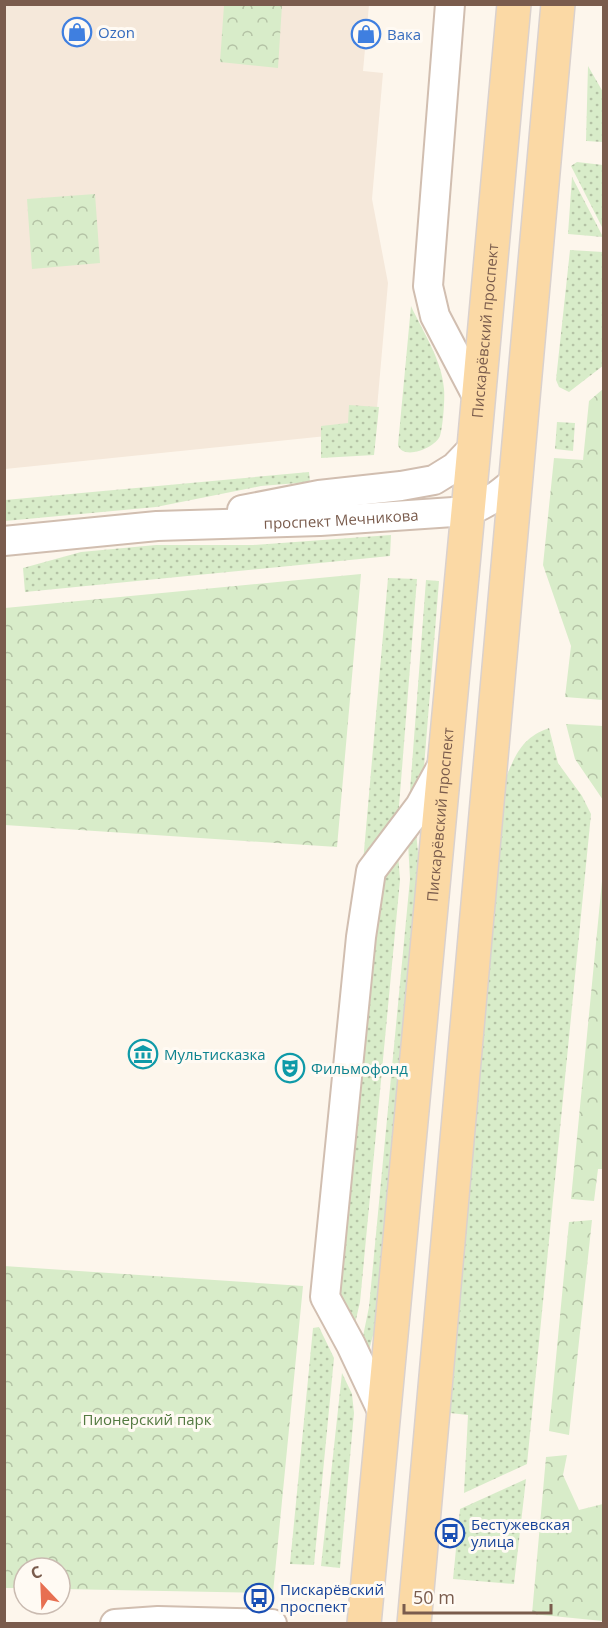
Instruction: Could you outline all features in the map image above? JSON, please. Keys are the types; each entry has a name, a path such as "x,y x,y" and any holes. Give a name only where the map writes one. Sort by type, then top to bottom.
{"main road":[{"name":"Пискарёвский проспект","path":"364,1623 514,4"},
{"path":"414,1623 558,4"}],"street":[{"path":"450,4 428,286 435,316 479,400"},
{"path":"553,64 569,9 574,4"},
{"name":"проспект Мечникова","path":"158,526 319,495 434,480 455,467 474,447"},
{"name":"проспект Мечникова","path":"4,541 158,526 321,521 468,511 483,506 515,481"},
{"path":"384,1415 325,1297 326,1286 361,938 371,871 420,806 445,759"},
{"path":"115,1623 158,1621 272,1623"}],"shaded area":[{"path":"5,5 369,5 363,71 383,73 372,199 388,283 375,431 5,469"}],"green space":[{"path":"224,5 282,5 278,68 220,62"},
{"path":"588,66 603,92 603,142 586,141"},
{"path":"577,162 603,165 603,229 571,166"},
{"path":"572,177 603,237 568,234"},
{"path":"95,194 100,263 32,269 27,199"},
{"path":"570,250 603,252 604,365 569,392 559,387 556,380"},
{"path":"411,306 440,367 444,393 440,436 426,448 406,452 398,445"},
{"path":"603,389 603,700 565,697 571,646 543,565 554,458 583,460 589,401"},
{"path":"349,405 379,407 374,455 321,458 321,426 348,423"},
{"path":"557,422 575,423 573,451 555,449"},
{"path":"309,472 310,482 261,486 156,507 5,521 5,500"},
{"path":"391,535 390,556 25,592 23,568 81,552 156,545 253,545"},
{"path":"361,574 337,847 5,825 5,608"},
{"path":"388,578 417,579 398,819 362,874"},
{"path":"426,580 439,581 424,767 422,781 409,804"},
{"path":"566,724 603,726 603,800 575,759"},
{"path":"549,728 558,763 582,796 591,814 527,1464 464,1493 468,1415 450,1413 476,1081 507,775 514,759 527,740"},
{"path":"416,832 421,884 381,1306 368,1354 362,1341 369,1307 410,879 408,842"},
{"path":"398,853 400,880 360,1302 354,1328 335,1293 383,875"},
{"path":"603,871 604,1169 598,1169 594,1201 571,1199"},
{"path":"592,1220 569,1435 549,1431 569,1222"},
{"name":"Пионерский парк","path":"4,1266 303,1286 273,1593 72,1589 72,1556 12,1556 12,1588 5,1588"},
{"path":"319,1327 334,1358 314,1565 290,1564 313,1328"},
{"path":"342,1373 352,1394 354,1413 340,1568 321,1566"},
{"path":"567,1455 563,1475 579,1510 603,1504 603,1621 532,1614 546,1457"},
{"path":"526,1479 514,1584 453,1579 460,1509"}],"place":[{"name":"Ozon","path":"77,32"},
{"name":"Вака","path":"366,34"},
{"name":"Мультисказка","path":"143,1054"},
{"name":"Фильмофонд","path":"290,1068"},
{"name":"Бестужевская улица","path":"450,1533"},
{"name":"Пискарёвский проспект","path":"259,1598"}]}
